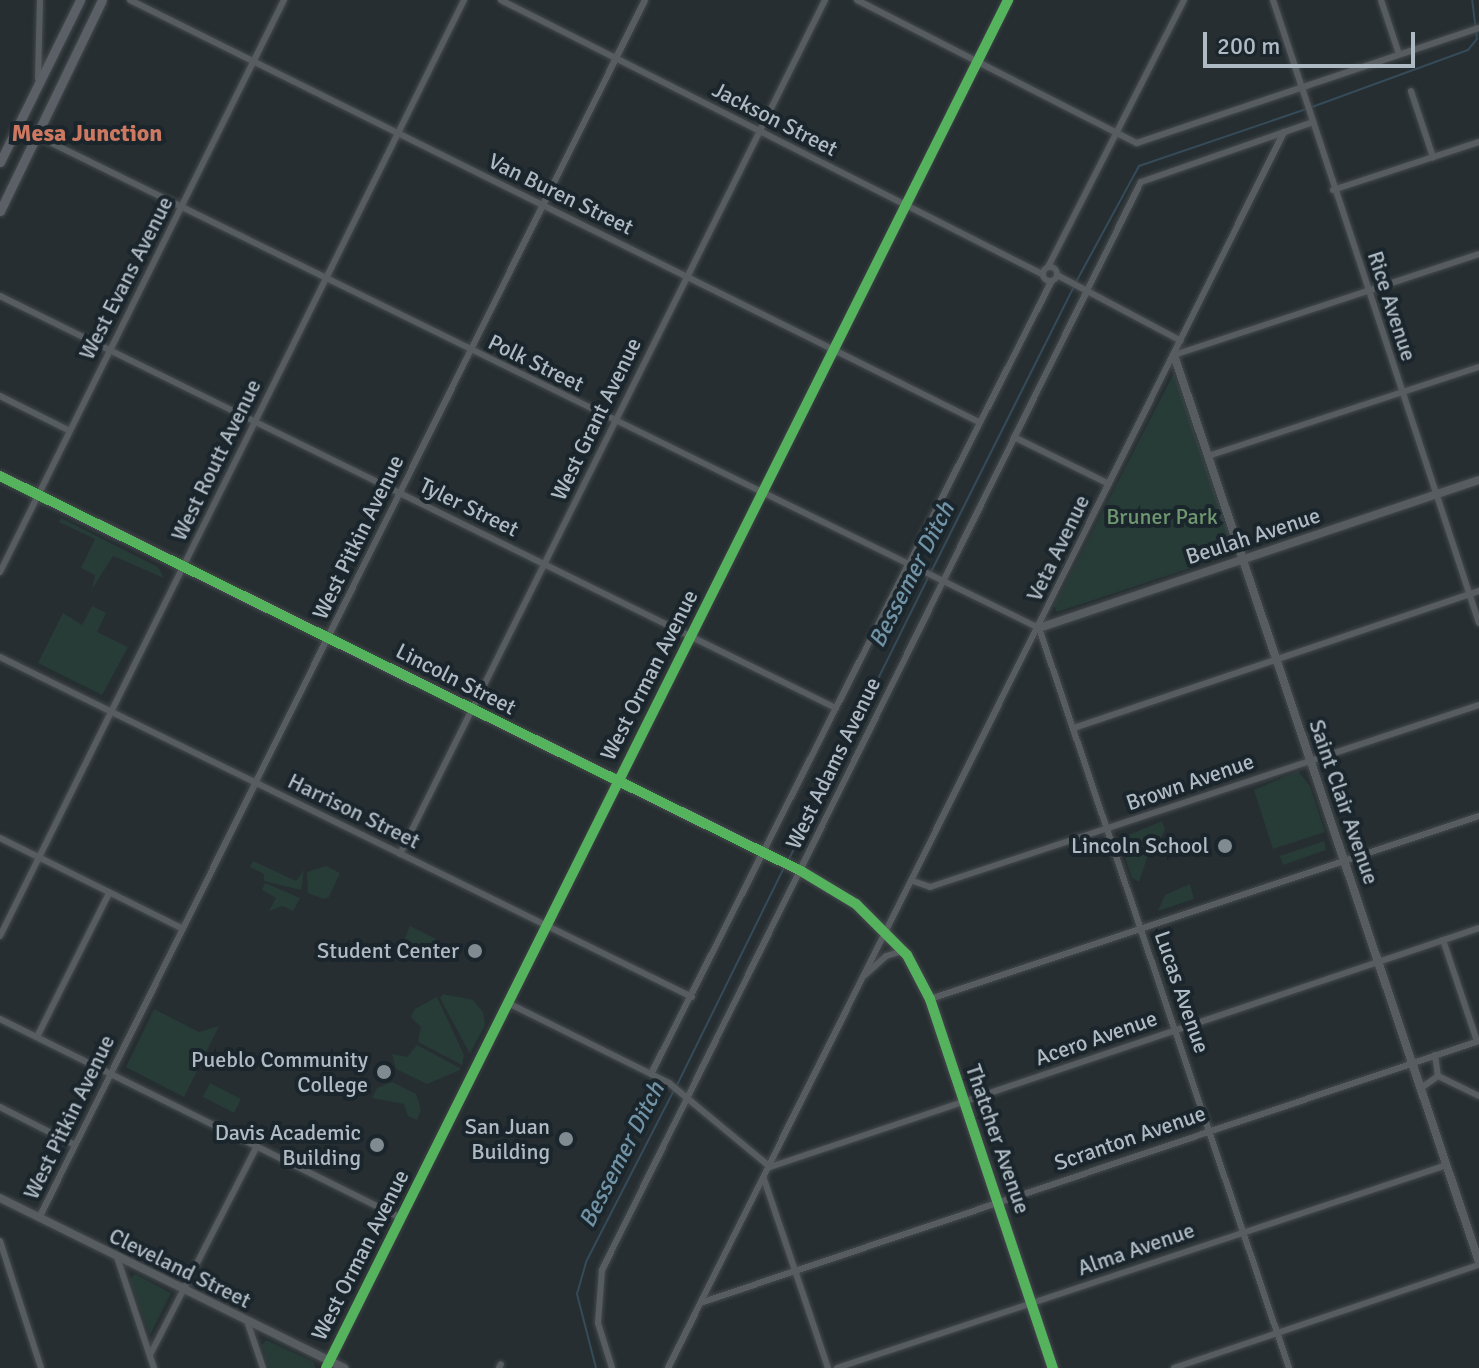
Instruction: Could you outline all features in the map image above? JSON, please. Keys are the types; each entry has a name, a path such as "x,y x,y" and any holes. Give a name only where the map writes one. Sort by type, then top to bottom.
{"main road":[{"path":"0,162 35,97 80,0"},
{"path":"0,211 102,0"},
{"name":"Lincoln Street","path":"0,476 797,869 856,904 887,930"},
{"name":"Thatcher Avenue","path":"887,930 904,950 930,999 1053,1368"}],"street":[{"path":"35,97 43,54 40,0"},
{"name":"Van Buren Street","path":"130,0 977,421"},
{"name":"West Evans Avenue","path":"0,572 284,0"},
{"name":"West Routt Avenue","path":"0,936 464,0"},
{"name":"Jackson Street","path":"501,0 1181,341"},
{"name":"West Pitkin Avenue","path":"39,1219 645,0"},
{"name":"West Grant Avenue","path":"400,854 825,0"},
{"path":"857,0 1137,143 1476,29"},
{"name":"West Orman Avenue","path":"328,1364 1008,0"},
{"name":"West Adams Avenue","path":"651,1074 767,855 905,566 1044,291 1117,133 1184,0"},
{"name":"Rice Avenue","path":"1273,0 1310,123 1479,623"},
{"path":"1381,0 1399,54"},
{"path":"1411,91 1433,157"},
{"path":"1284,132 1310,123"},
{"name":"Polk Street","path":"19,127 905,566 1039,628"},
{"name":"West Adams Avenue","path":"612,1368 598,1323 602,1270 797,869 1014,437 1082,290 1141,182 1284,132"},
{"name":"Veta Avenue","path":"668,1368 1284,132"},
{"path":"1333,190 1479,142"},
{"path":"1174,355 1479,254"},
{"name":"Tyler Street","path":"0,296 836,708"},
{"name":"Saint Clair Avenue","path":"1174,355 1479,1264"},
{"path":"1208,456 1479,367"},
{"path":"0,396 70,431"},
{"path":"1014,437 1109,484"},
{"name":"Beulah Avenue","path":"1039,628 1479,480"},
{"path":"1074,728 1479,591"},
{"name":"Lucas Avenue","path":"1039,628 1289,1368"},
{"name":"Harrison Street","path":"0,657 692,997"},
{"name":"Brown Avenue","path":"913,881 930,887 1479,705"},
{"path":"930,999 1479,816"},
{"path":"0,838 183,929"},
{"path":"37,1037 109,893"},
{"name":"Acero Avenue","path":"770,1167 1479,928"},
{"path":"1443,940 1478,1041"},
{"name":"Veta Avenue","path":"863,978 886,956 904,950"},
{"path":"508,1003 669,1083 770,1167"},
{"path":"0,1019 401,1218"},
{"name":"Scranton Avenue","path":"703,1302 1478,1041"},
{"path":"1435,1055 1438,1076"},
{"path":"1421,1088 1438,1076"},
{"path":"1438,1076 1479,1096"},
{"path":"0,1107 75,1145"},
{"path":"150,1355 257,1146"},
{"name":"Alma Avenue","path":"837,1368 1447,1165"},
{"path":"764,1179 828,1368"},
{"name":"Cleveland Street","path":"0,1198 328,1364 344,1368"},
{"path":"0,1241 41,1368"},
{"path":"117,1257 154,1368"},
{"path":"1174,1368 1479,1264"},
{"path":"247,1321 263,1368"}],"green space":[{"name":"Bruner Park","path":"1174,373 1234,549 1227,556 1057,612 1054,606"},
{"path":"61,518 158,567 164,578 113,556 92,589 95,575 81,568 95,539 59,522"},
{"path":"92,606 106,613 97,632 128,647 102,695 38,663 63,613 82,625"},
{"path":"1298,771 1310,786 1325,832 1273,849 1254,790"},
{"path":"1162,821 1165,830 1157,845 1152,843 1139,882 1132,878 1119,839"},
{"path":"1324,841 1326,850 1283,865 1280,856"},
{"path":"253,861 296,881 304,870 301,890 264,881 264,874 250,867"},
{"path":"326,866 340,873 329,897 323,899 308,893 307,872"},
{"path":"265,883 300,898 293,911 283,906 269,911 276,898 262,890"},
{"path":"1190,884 1194,899 1158,911 1165,895"},
{"path":"410,926 436,939 430,954 404,941"},
{"path":"443,994 473,1000 483,1012 485,1025 470,1054 440,998"},
{"path":"437,997 464,1055 462,1065 418,1042 421,1027 411,1017 415,1009"},
{"path":"154,1009 199,1032 219,1026 184,1097 126,1067"},
{"path":"417,1045 460,1070 427,1084 396,1069 392,1054 407,1057"},
{"path":"392,1082 416,1094 421,1110 417,1120 408,1116 404,1104 372,1098 377,1088"},
{"path":"210,1083 241,1099 234,1113 203,1097"},
{"path":"135,1274 171,1293 150,1335 130,1279"},
{"path":"266,1340 314,1362 315,1368 269,1368 262,1345"}],"waterway":[{"name":"Bessemer Ditch","path":"1312,107 1468,50 1477,39 1472,0"},
{"name":"Bessemer Ditch","path":"1076,282 1139,166 1306,109"},
{"name":"Bessemer Ditch","path":"931,572 1073,288"},
{"name":"Bessemer Ditch","path":"789,859 928,578"},
{"name":"Bessemer Ditch","path":"677,1085 784,868"},
{"name":"Bessemer Ditch","path":"596,1368 577,1294 587,1260 674,1090"}],"cycle path":[{"path":"326,1368 1008,0"},
{"path":"0,476 801,871 856,904 907,955 930,999 1053,1368"}],"place":[{"name":"Lincoln School","path":"1225,846"},
{"name":"Student Center","path":"475,951"},
{"name":"Pueblo Community College","path":"384,1072"},
{"name":"San Juan Building","path":"566,1139"},
{"name":"Davis Academic Building","path":"377,1145"}],"district":[{"name":"Mesa Junction","path":"87,134"}]}
